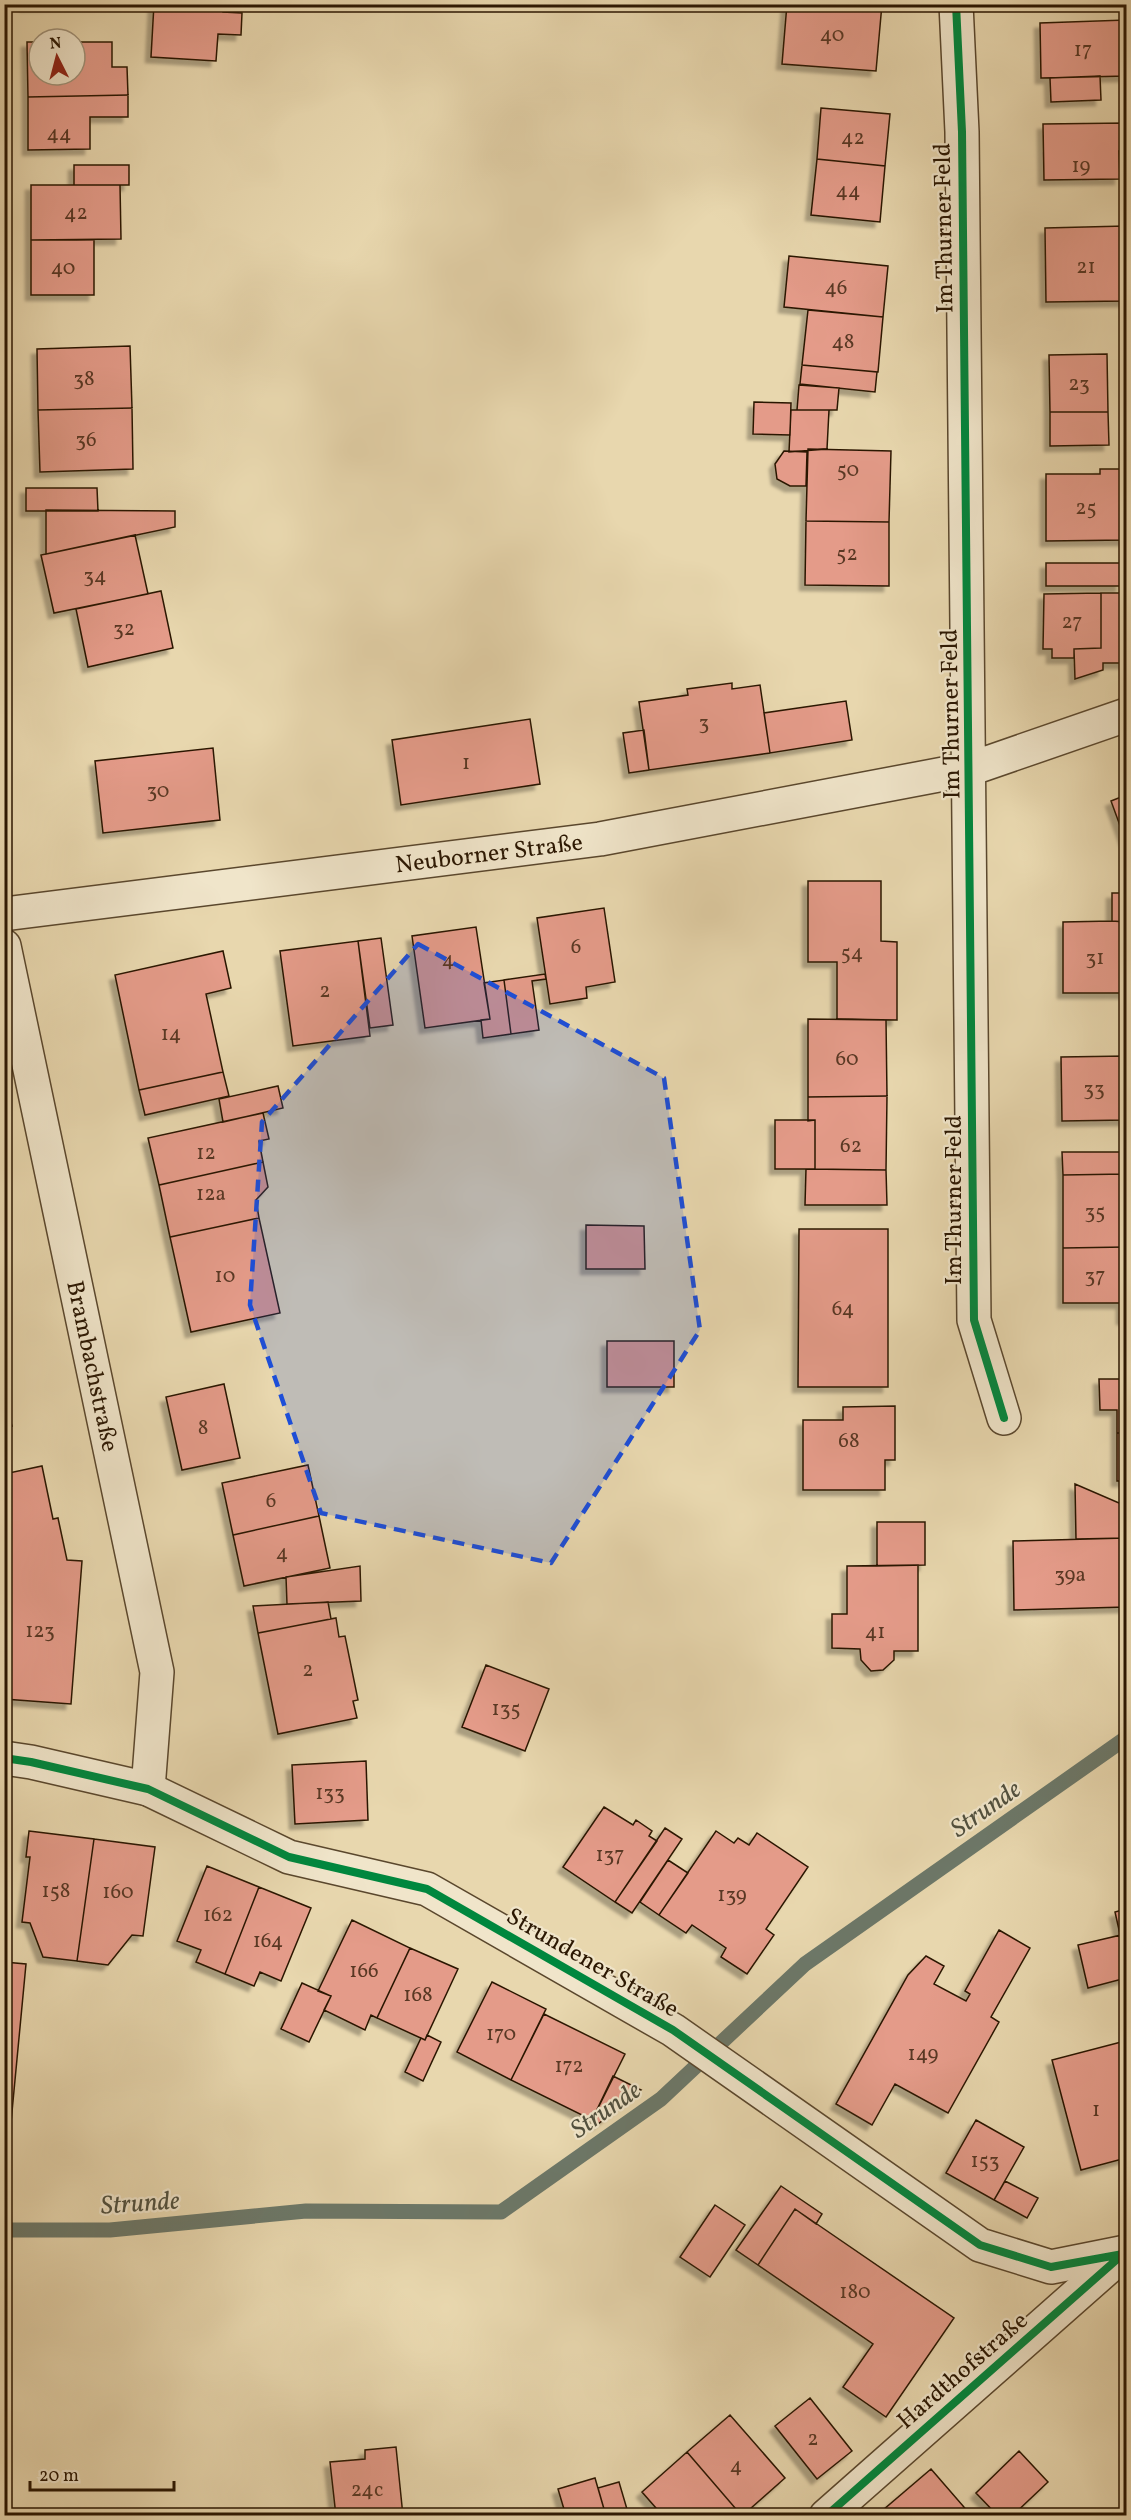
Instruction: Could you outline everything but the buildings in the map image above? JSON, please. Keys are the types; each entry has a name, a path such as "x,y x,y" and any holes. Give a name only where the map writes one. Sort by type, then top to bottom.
{"street":[{"name":"Im Thurner Feld","path":"956,4 962,132 974,1320 1004,1418"},
{"name":"Neuborner Straße","path":"4,914 600,839 970,769 1126,715"},
{"name":"Brambachstraße","path":"4,946 157,1672 148,1789"},
{"name":"Strundener Straße","path":"4,1758 148,1789 288,1857 427,1889 673,2030 727,2071 980,2245 1052,2267 1125,2253"},
{"name":"Hardthofstraße","path":"826,2516 1125,2253"}],"highlighted area":[{"path":"418,944 664,1078 700,1330 551,1563 321,1513 250,1305 262,1122"}],"waterway":[{"name":"Strunde","path":"4,2230 110,2230 306,2211 501,2212 661,2099 805,1964 1126,1738"}],"cycle path":[{"path":"956,4 962,132 974,1320 1004,1418"},
{"path":"4,1758 148,1789 289,1857 427,1889 673,2030 980,2245 1051,2267 1123,2254"},
{"path":"826,2516 1123,2254"}]}
